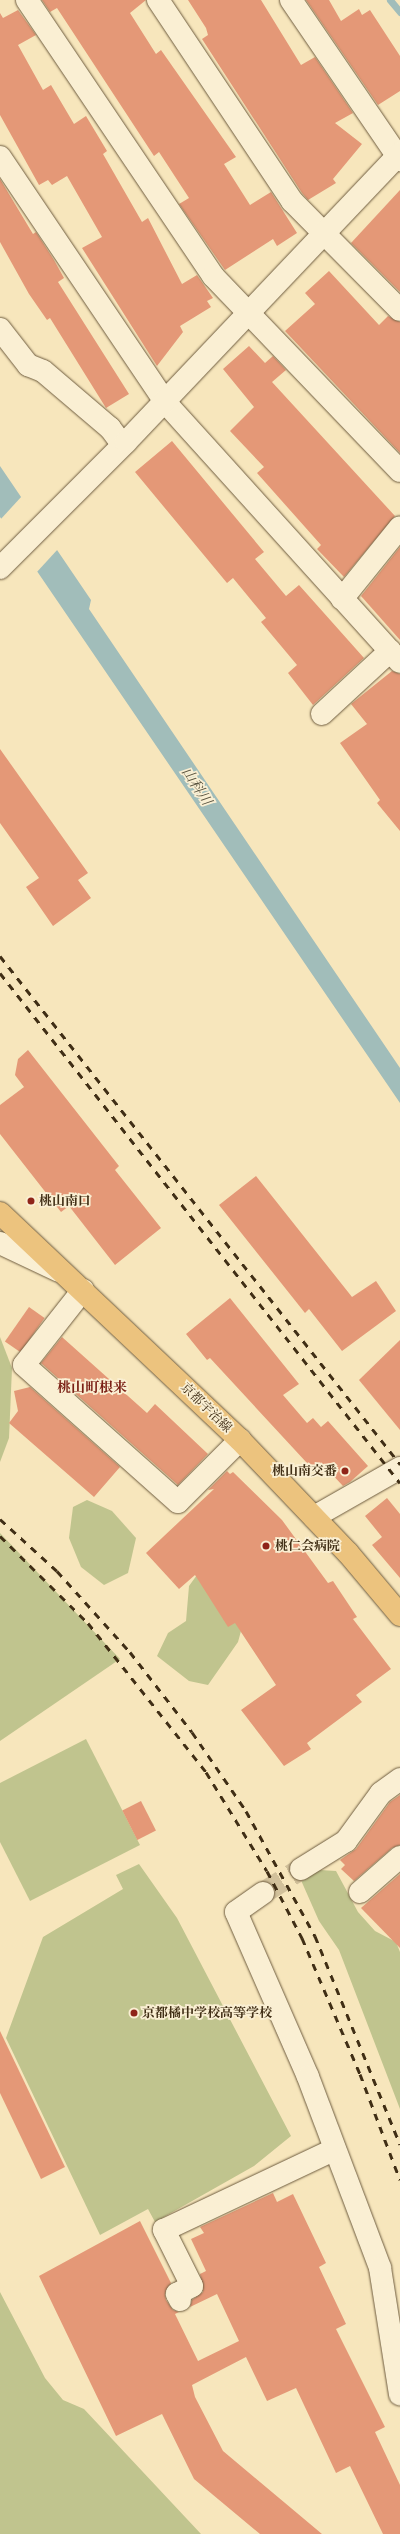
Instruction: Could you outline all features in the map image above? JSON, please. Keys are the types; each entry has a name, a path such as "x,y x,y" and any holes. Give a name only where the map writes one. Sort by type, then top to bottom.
{"main road":[{"name":"京都宇治線","path":"0,1213 240,1440 314,1517 400,1614"}],"street":[{"path":"27,0 213,276 400,471"},
{"path":"158,0 292,201 400,310"},
{"path":"0,568 165,402 399,156 291,0"},
{"path":"0,157 165,402 395,656 322,714"},
{"path":"0,329 28,365 43,371 110,428 123,445"},
{"path":"342,599 400,527"},
{"path":"0,1243 63,1273"},
{"path":"83,1290 24,1365 178,1502 240,1440"},
{"path":"314,1517 400,1468"},
{"path":"301,1869 346,1841 381,1793 400,1779"},
{"path":"360,1892 400,1857"},
{"path":"262,1893 236,1912 335,2149 380,2268 400,2394"},
{"path":"180,2300 177,2294 192,2286 164,2230 335,2149"}],"green space":[{"path":"0,1337 12,1368 9,1438 0,1462"},
{"path":"87,1500 112,1511 136,1538 128,1573 104,1585 81,1567 69,1538 73,1507"},
{"path":"0,1533 120,1659 0,1741"},
{"path":"202,1568 241,1631 238,1642 208,1685 189,1681 157,1656 168,1633 186,1621 189,1586"},
{"path":"86,1739 140,1845 30,1901 0,1842 0,1783"},
{"path":"139,1864 177,1918 291,2136 254,2166 155,2222 148,2209 100,2235 6,2038 43,1937 123,1889 116,1875"},
{"path":"320,1870 336,1871 358,1912 375,1931 396,1942 400,1952 400,2109 339,1950 319,1921 300,1878"},
{"path":"0,2292 45,2378 63,2400 84,2409 201,2534 0,2534"}],"water":[{"name":"山科川","path":"0,466 91,600 89,609 400,1068 400,1103 0,517"}],"pier":[{"path":"22,496 58,549 36,573 0,520"}],"building":[{"path":"42,0 146,0 130,13 156,54 161,50 236,157 224,164 250,205 271,192 297,233 277,246 273,239 225,270 179,204 189,198 159,152 154,156 57,8 50,12"},
{"path":"188,0 261,0 301,65 315,57 353,113 335,123 362,144 333,179 336,183 308,200 302,193 202,39 208,35 206,28"},
{"path":"306,0 329,0 341,21 359,9 362,15 370,10 400,56 400,91 378,105"},
{"path":"18,10 36,35 18,45 43,90 51,85 74,124 86,116 107,151 103,154 142,222 148,218 182,284 197,275 213,298 207,301 211,307 180,326 183,332 157,366 82,248 102,237 67,176 52,185 48,180 39,185 0,115 0,13 3,18"},
{"path":"0,179 33,234 36,232 54,260 64,278 58,282 129,394 106,408 50,318 47,320 29,294 0,242"},
{"path":"400,190 400,292 351,243"},
{"path":"329,271 379,325 388,316 400,322 400,453 285,331 315,304 305,293"},
{"path":"249,346 265,363 273,356 286,370 272,382 395,516 344,577 317,549 321,545 257,473 264,467 230,431 254,407 223,369"},
{"path":"172,441 264,552 255,559 286,596 299,585 364,658 313,705 288,673 297,665 261,622 266,618 233,578 227,583 135,472"},
{"path":"400,547 400,640 361,596"},
{"path":"392,671 400,674 400,831 377,803 380,800 340,743 367,724 351,704"},
{"path":"0,749 88,873 78,880 91,898 53,926 26,887 39,878 0,823"},
{"path":"28,1050 119,1166 115,1170 161,1228 115,1265 69,1206 61,1212 0,1134 0,1105 24,1087 15,1075 18,1059"},
{"path":"256,1176 352,1297 376,1281 396,1311 342,1351 309,1309 305,1313 219,1205"},
{"path":"230,1298 299,1384 283,1395 307,1423 313,1418 321,1427 328,1421 368,1466 350,1482 343,1486 327,1469 319,1476 210,1358 207,1360 186,1334"},
{"path":"29,1307 45,1318 20,1352 5,1341"},
{"path":"62,1337 147,1413 155,1404 208,1454 178,1485 41,1363"},
{"path":"400,1340 400,1430 359,1380"},
{"path":"30,1387 120,1467 94,1497 9,1423 18,1411 14,1391"},
{"path":"227,1471 230,1474 233,1472 282,1520 328,1583 333,1581 357,1617 353,1619 391,1669 356,1695 362,1702 307,1743 311,1749 284,1766 241,1710 276,1685 235,1623 228,1627 195,1575 179,1589 146,1553 214,1489 208,1490"},
{"path":"387,1498 400,1514 400,1578 372,1545 382,1537 365,1516"},
{"path":"400,1795 400,1845 392,1848 354,1881 341,1869 345,1865 340,1860 356,1849 390,1802"},
{"path":"141,1801 156,1830 137,1840 122,1811"},
{"path":"400,1874 400,1948 361,1908"},
{"path":"0,2031 65,2167 41,2179 0,2093"},
{"path":"273,2193 277,2202 293,2194 326,2263 319,2267 346,2324 336,2329 385,2427 375,2432 400,2485 400,2534 383,2534 350,2466 336,2473 296,2388 267,2401 246,2357 192,2385 195,2397 223,2451 322,2534 260,2534 194,2479 162,2414 116,2436 39,2276 140,2221 171,2283 165,2293 166,2300 173,2310 179,2312 175,2314 198,2361 239,2341 217,2294 190,2307 192,2300 203,2292 200,2274 206,2271 191,2239 204,2233 200,2227"}],"waterway":[{"path":"390,0 400,12"}],"tunnel":[{"path":"263,1893 301,1869"}],"railway":[{"path":"0,956 400,1464"},
{"path":"0,973 400,1483"},
{"path":"0,1519 57,1571 130,1652 192,1732 246,1811 315,1936 400,2144"},
{"path":"0,1536 88,1623 206,1772 267,1871 302,1938 360,2074 400,2180"}],"place":[{"name":"桃山南口","path":"31,1201"},
{"name":"桃山南交番","path":"345,1471"},
{"name":"桃仁会病院","path":"266,1546"},
{"name":"京都橘中学校高等学校","path":"134,2013"}],"district":[{"name":"桃山町根来","path":"92,1387"}]}
